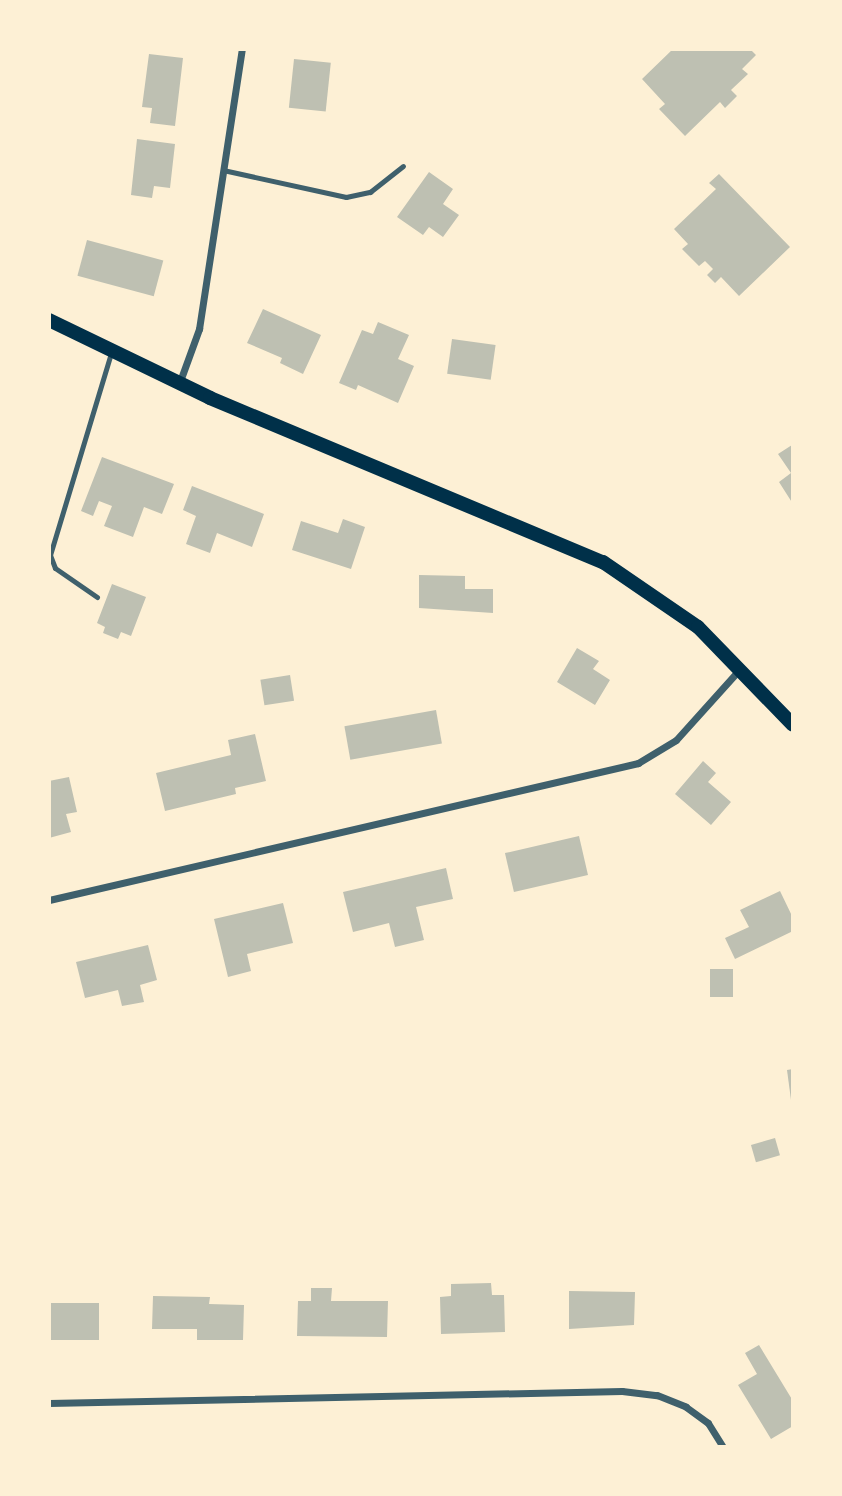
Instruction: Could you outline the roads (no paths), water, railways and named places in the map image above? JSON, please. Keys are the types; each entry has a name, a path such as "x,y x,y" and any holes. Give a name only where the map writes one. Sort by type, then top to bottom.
{"main road":[{"path":"49,320 179,384 577,549 664,601 742,667 793,725"}],"street":[{"path":"179,384 199,329 243,49"},
{"path":"49,900 638,762 676,740 742,667"},
{"path":"49,1403 622,1391 657,1395 686,1407 708,1423 723,1447"}],"lane":[{"path":"223,170 346,197 370,192 403,166"},
{"path":"97,597 55,568 50,555 111,352"}]}
